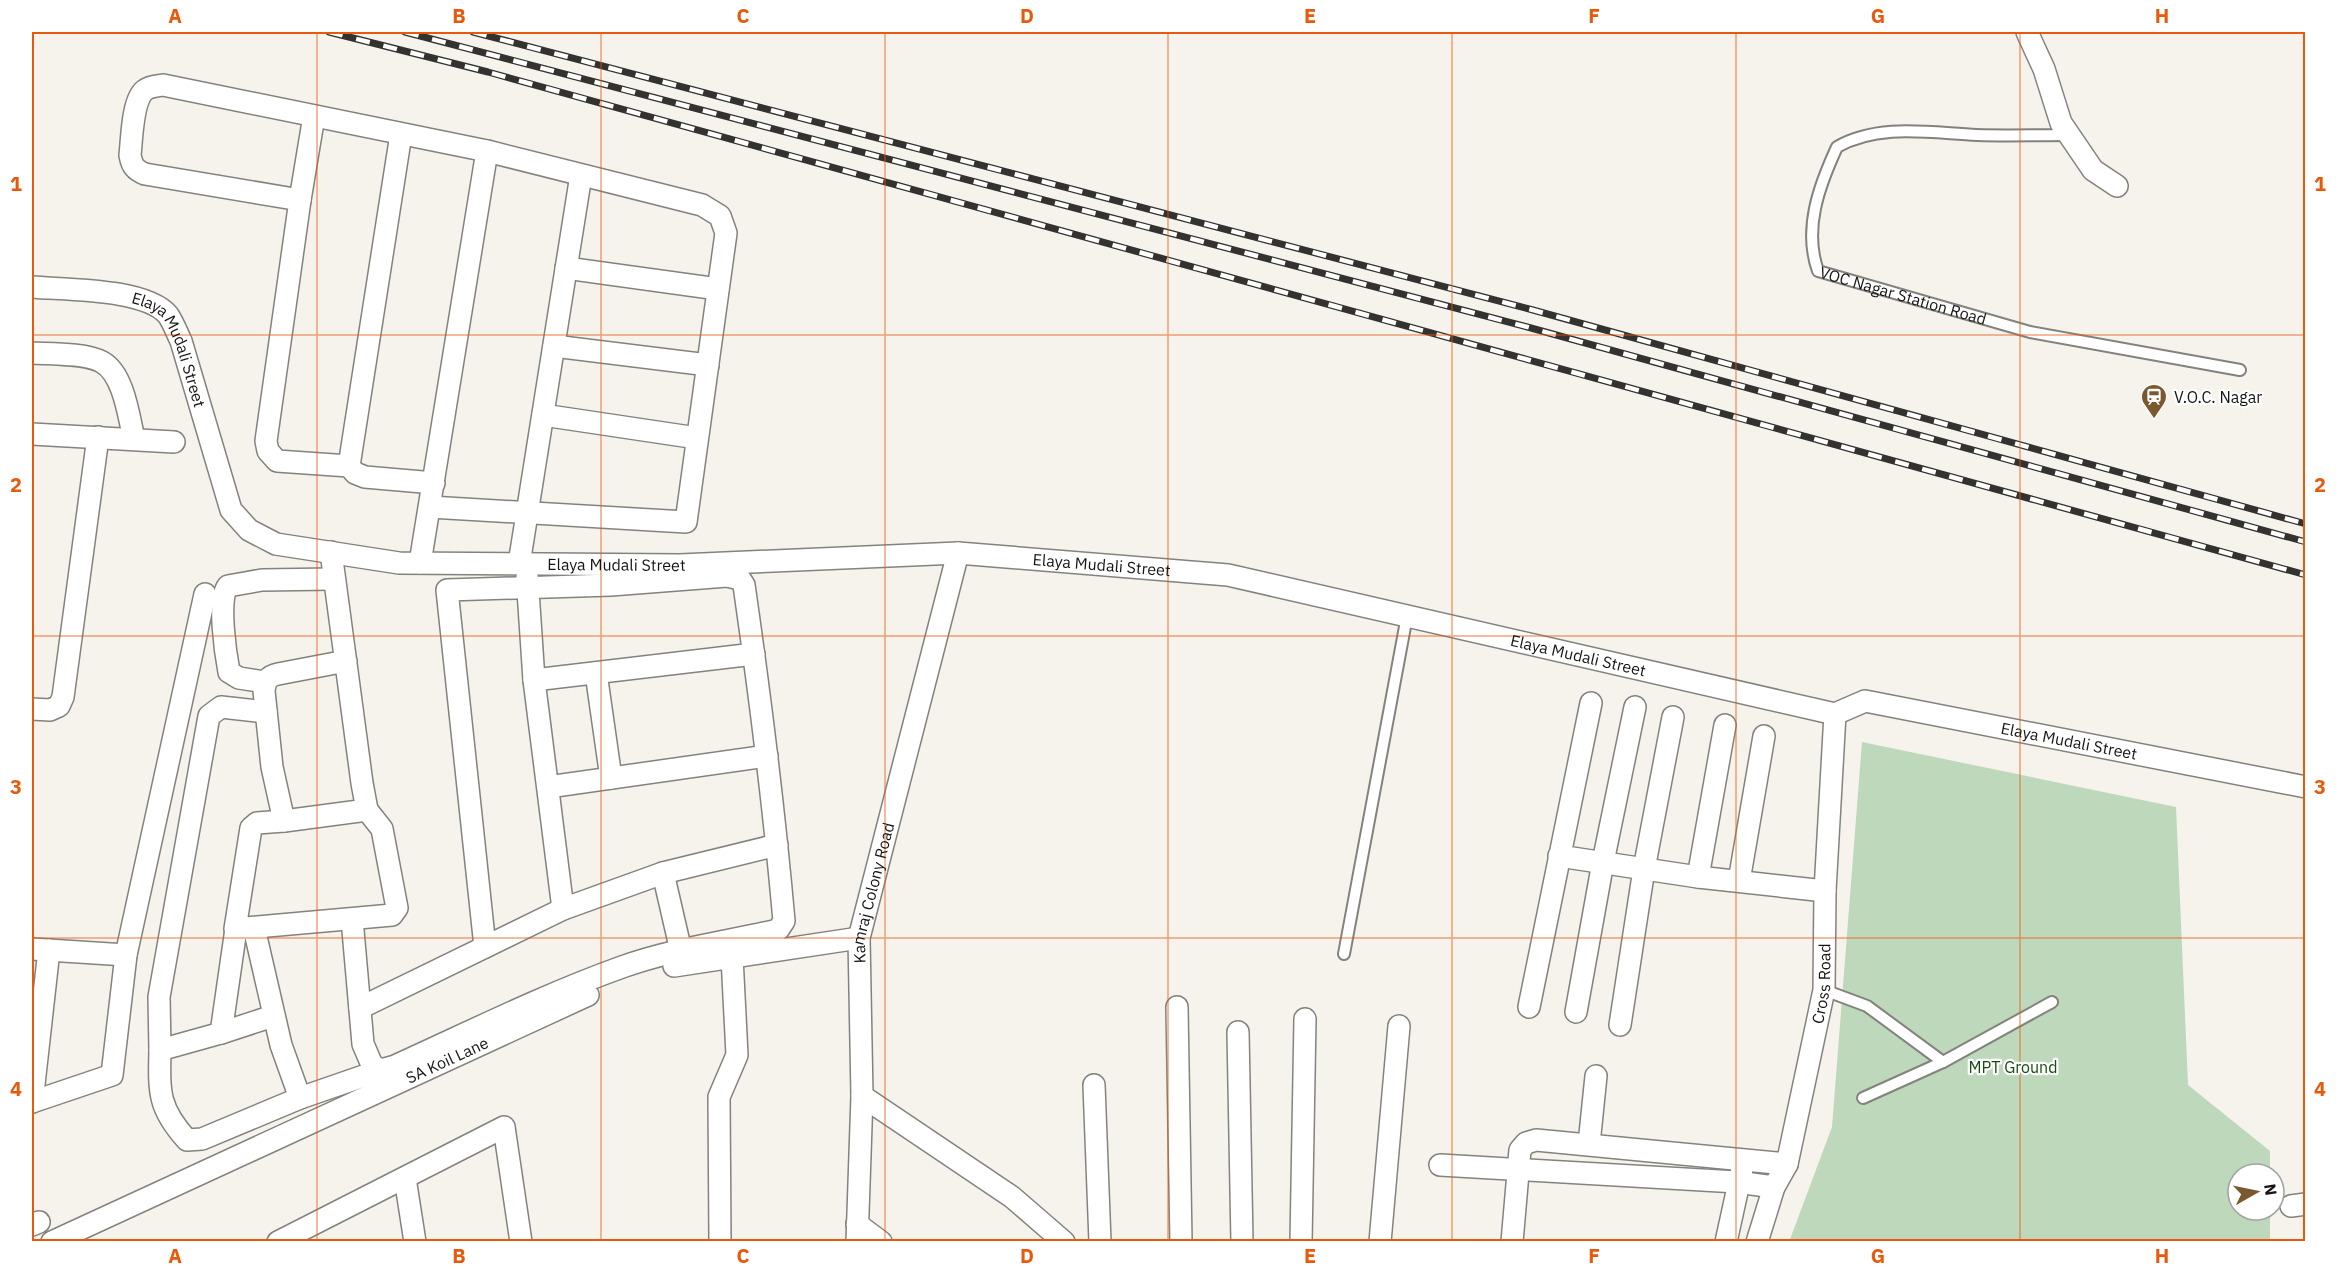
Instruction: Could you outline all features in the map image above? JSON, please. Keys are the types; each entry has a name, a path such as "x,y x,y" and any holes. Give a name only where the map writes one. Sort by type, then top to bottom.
{"street":[{"path":"2027,32 2044,69 2061,123 2093,170 2117,186"},
{"path":"300,200 137,171 130,155 137,102 143,91 151,86 163,85 488,151 702,205 720,216 726,233 686,522 430,507"},
{"path":"314,116 266,441 268,451 277,461 349,466 355,473 365,477 434,483"},
{"path":"349,466 401,134"},
{"path":"420,563 488,151"},
{"path":"563,909 534,680 528,588 522,564 527,513 581,175"},
{"path":"566,268 718,290"},
{"name":"Elaya Mudali Street","path":"32,287 125,294 155,306 168,315 181,341 231,510 249,530 276,544 399,563 680,565 958,553 1228,575 1835,714 1865,701 2306,787"},
{"path":"554,346 708,365"},
{"path":"32,353 83,357 102,362 112,372 123,392 134,439"},
{"path":"543,415 698,438"},
{"path":"32,434 174,442"},
{"path":"32,709 50,710 59,706 63,697 98,438"},
{"path":"245,928 392,915 397,908 382,829 368,810 362,783 333,579 332,552"},
{"name":"Kamraj Colony Road","path":"857,1233 862,1096 859,938 958,553"},
{"path":"266,712 221,707 209,716 159,998 159,1093 172,1123 188,1140 202,1139 300,1098 395,1066 525,1006 623,967 681,951 778,930 783,926 777,845 754,654 744,585 741,579 727,576 643,583 447,590 485,947"},
{"path":"265,682 239,678 229,672 223,606 224,590 228,586 262,580 333,579"},
{"path":"126,955 40,949 32,1102 112,1075 126,955 205,594"},
{"path":"534,680 754,654"},
{"path":"284,821 272,766 265,682 270,676 346,661"},
{"path":"596,673 611,778"},
{"path":"1529,1007 1591,703"},
{"path":"1576,1012 1603,862 1635,707"},
{"name":"Cross Road","path":"1756,1242 1774,1186 1787,1164 1824,990 1825,891 1835,714"},
{"path":"1620,1025 1644,869 1673,717"},
{"path":"1698,877 1725,725"},
{"path":"1739,881 1764,736"},
{"path":"548,787 766,756"},
{"path":"221,1033 245,928 251,828 257,823 368,810"},
{"path":"360,1008 563,909 663,873 777,845"},
{"path":"1559,856 1698,877 1825,891"},
{"path":"663,873 681,951"},
{"path":"352,919 363,1044 372,1065 381,1070"},
{"path":"245,928 300,1098"},
{"name":"SA Koil Lane","path":"52,1242 643,970 859,938"},
{"path":"720,1242 719,1097 737,1055 732,957"},
{"path":"1177,1007 1180,1242"},
{"path":"160,1050 273,1016"},
{"path":"1300,1242 1305,1018"},
{"path":"1380,1242 1399,1026"},
{"path":"1238,1032 1242,1242"},
{"path":"1589,1144 1596,1076"},
{"path":"1094,1085 1100,1242"},
{"path":"862,1096 1012,1197 1064,1242"},
{"path":"278,1242 318,1232 405,1178 504,1127 521,1242"},
{"path":"1512,1242 1520,1150 1526,1143 1536,1140 1787,1164"},
{"path":"1725,1242 1744,1160"},
{"path":"1440,1165 1774,1186"},
{"path":"405,1178 415,1242"},
{"path":"857,1233 881,1242"}],"lane":[{"name":"VOC Nagar Station Road","path":"2069,135 2016,136 1886,131 1854,137 1837,147 1816,201 1812,223 1813,257 1818,271 2030,332 2240,370"},
{"path":"1344,954 1407,616"},
{"path":"1824,990 1867,1006 1943,1062"},
{"path":"1863,1098 1943,1062 2052,1002"}],"green space":[{"name":"MPT Ground","path":"1862,742 2176,807 2188,1085 2270,1151 2270,1162 2226,1162 2226,1222 2270,1222 2270,1241 1789,1242 1832,1127"}],"railway":[{"path":"329,32 488,72 2306,575"},
{"path":"405,32 1531,328 2306,542"},
{"path":"473,32 1533,310 2306,524"}],"place":[{"name":"V.O.C. Nagar","path":"2154,420"}]}
